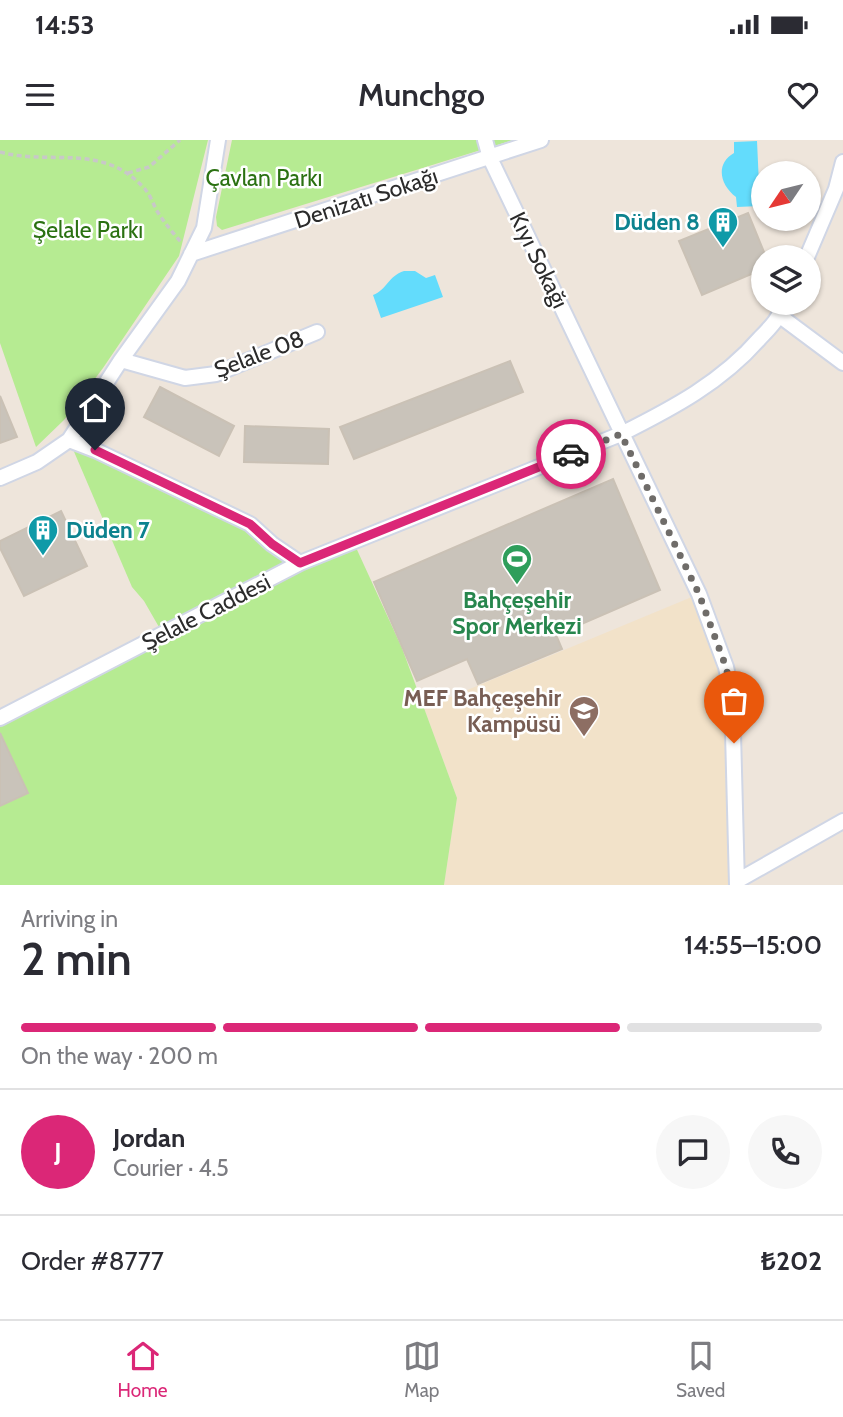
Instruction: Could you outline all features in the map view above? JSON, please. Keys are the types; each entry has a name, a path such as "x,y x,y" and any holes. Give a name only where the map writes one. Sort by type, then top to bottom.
{"street":[{"path":"0,478 37,462 69,440 121,360 178,281 204,228 218,140"},
{"name":"Kıyı Sokağı","path":"485,140 490,158 699,594 726,667 732,695 737,883"},
{"name":"Denizatı Sokağı","path":"191,254 541,140"},
{"path":"812,245 836,189 843,162"},
{"name":"Şelale Caddesi","path":"0,718 300,563 621,434 698,393 741,359 778,315"},
{"path":"790,315 843,363"},
{"name":"Şelale 08","path":"121,360 185,378 216,373 317,332"},
{"path":"69,440 250,524 272,544 300,563"},
{"path":"737,883 843,821"}],"path":[{"path":"128,173 149,167 180,140"},
{"path":"0,152 32,158 72,156 92,159 128,173 146,189 158,212 191,254"}],"shaded area":[{"name":"MEF Bahçeşehir Kampüsü","path":"699,594 726,667 737,885 444,885 457,798 424,708"}],"green space":[{"name":"Şelale Parkı","path":"0,140 208,140 179,256 103,368 64,420 36,447 0,343"},
{"name":"Çavlan Parkı","path":"232,140 513,140 222,230 217,226 216,217"},
{"path":"69,440 250,524 300,563 353,541 402,648 457,798 444,885 0,885 0,718 163,634 144,601 132,587"}],"water":[{"path":"757,141 758,161 751,161 751,206 737,207 736,197 723,181 722,169 734,153 734,142"},
{"path":"404,271 415,271 426,278 435,275 443,297 381,318 373,295 382,290 394,276"}],"building":[{"name":"Düden 8","path":"748,213 751,231 755,231 761,245 751,245 751,274 702,295 679,241"},
{"path":"510,361 523,392 354,459 340,427"},
{"path":"160,387 234,426 219,456 144,417"},
{"path":"0,396 17,437 0,443"},
{"path":"245,426 329,429 328,464 244,462"},
{"name":"Bahçeşehir Spor Merkezi","path":"613,479 660,590 556,635 562,649 478,684 467,659 417,681 374,582"},
{"name":"Düden 7","path":"61,511 87,566 24,596 0,548 0,541"},
{"path":"0,733 28,793 0,806"}],"way so far":[{"path":"571,454 621,434 699,594 726,667 732,695 734,743"}],"place":[{"name":"Düden 8","path":"723,249"},
{"name":"Düden 7","path":"43,557"},
{"name":"Bahçeşehir Spor Merkezi","path":"517,586"},
{"name":"MEF Bahçeşehir Kampüsü","path":"584,738"}],"route":[{"path":"95,450 250,524 272,544 300,563 571,454"}]}
